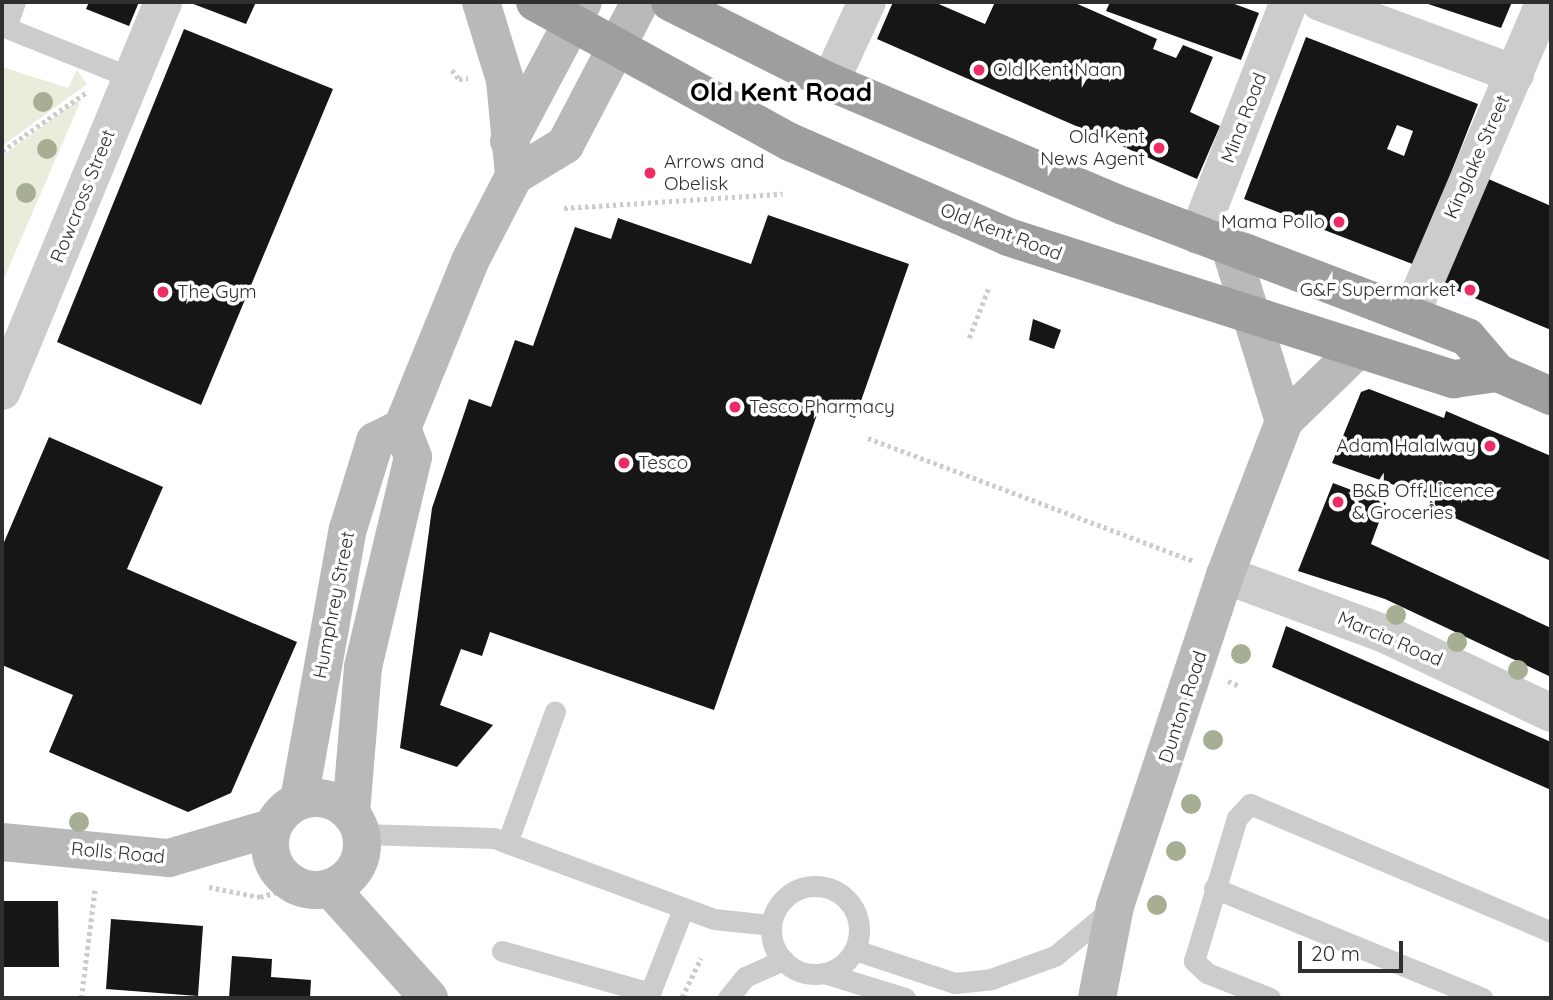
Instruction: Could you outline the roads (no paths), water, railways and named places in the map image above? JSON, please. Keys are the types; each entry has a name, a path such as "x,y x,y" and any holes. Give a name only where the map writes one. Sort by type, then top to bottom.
{"highway":[{"name":"Old Kent Road","path":"535,2 578,12 615,46 790,142 1008,237 1256,319 1454,379 1498,373"},
{"path":"670,2 830,82 1214,241 1467,337 1498,373 1551,396"}],"main road":[{"path":"481,2 505,80 511,158"},
{"path":"511,158 565,145 640,2"},
{"path":"402,428 511,158 578,12"},
{"path":"1214,241 1256,319 1284,421"},
{"name":"Dunton Road","path":"1097,998 1115,906 1213,569 1284,421 1357,350"},
{"name":"Humphrey Street","path":"299,800 348,529 376,441 402,428 413,457 375,601 356,824"},
{"path":"271,828 269,846 282,876 313,890 330,888 356,867 356,824 327,798 299,800"},
{"name":"Rolls Road","path":"2,842 119,854 184,856 271,828 299,800"},
{"path":"330,888 429,998"}],"street":[{"name":"Rowcross Street","path":"3,382 163,2"},
{"path":"830,82 867,2"},
{"name":"Mina Road","path":"1214,241 1233,118 1289,2"},
{"path":"1320,2 1515,74"},
{"name":"Kinglake Street","path":"1411,314 1479,146 1515,74 1545,2"},
{"name":"Marcia Road","path":"1213,569 1385,634 1551,713"}],"lane":[{"path":"15,2 5,25 132,78"},
{"path":"507,843 555,711"},
{"path":"1270,998 1207,973 1194,961 1237,818 1250,804 1551,932"},
{"path":"356,824 507,843 683,909 770,925"},
{"path":"783,960 770,925 785,898 824,886 850,902 858,915 855,950 824,973"},
{"path":"1214,888 1482,998"},
{"path":"855,950 955,990 1055,956 1115,906"},
{"path":"502,951 650,993 683,909"},
{"path":"729,998 745,977 783,960 905,998"}],"place":[{"name":"Old Kent Naan","path":"979,70"},
{"name":"Old Kent News Agent","path":"1159,148"},
{"name":"Arrows and Obelisk","path":"650,173"},
{"name":"Mama Pollo","path":"1339,222"},
{"name":"G&F Supermarket","path":"1470,290"},
{"name":"The Gym","path":"163,292"},
{"name":"Tesco Pharmacy","path":"735,407"},
{"name":"Adam Halalway","path":"1490,446"},
{"name":"Tesco","path":"624,463"},
{"name":"B&B Off Licence & Groceries","path":"1338,502"}],"district":[{"name":"Old Kent Road","path":"781,92"}]}
